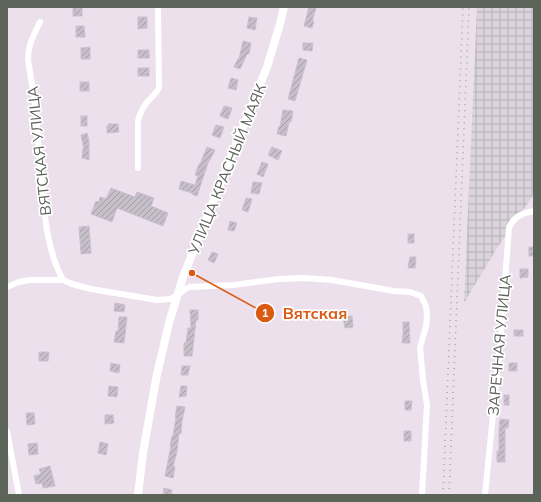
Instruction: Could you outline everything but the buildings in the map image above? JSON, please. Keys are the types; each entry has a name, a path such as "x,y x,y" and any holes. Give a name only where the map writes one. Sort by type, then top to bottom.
{"street":[{"path":"138,168 139,116 153,96 157,93 159,88 158,7"},
{"name":"УЛИЦА КРАСНЫЙ МАЯК","path":"138,495 143,453 156,380 169,323 186,271 267,67 284,7"},
{"name":"ВЯТСКАЯ УЛИЦА","path":"40,22 29,44 28,59 35,104 42,188 48,233 54,260 63,280"},
{"name":"ЗАРЕЧНАЯ УЛИЦА","path":"485,495 501,334 509,228 514,218 534,211"},
{"path":"7,287 29,280 63,280 91,289 164,300 178,295 190,287 233,285 279,279 305,278 332,280 394,291 410,292 421,296 426,306 427,314 426,327 420,347 427,405 422,495"},
{"path":"7,431 19,495"}],"shaded area":[{"path":"477,7 534,7 534,194 497,248 464,303"}],"railway":[{"path":"443,495 463,7"},
{"path":"449,495 469,7"}],"place":[{"name":"Вятская","path":"192,273"}]}
